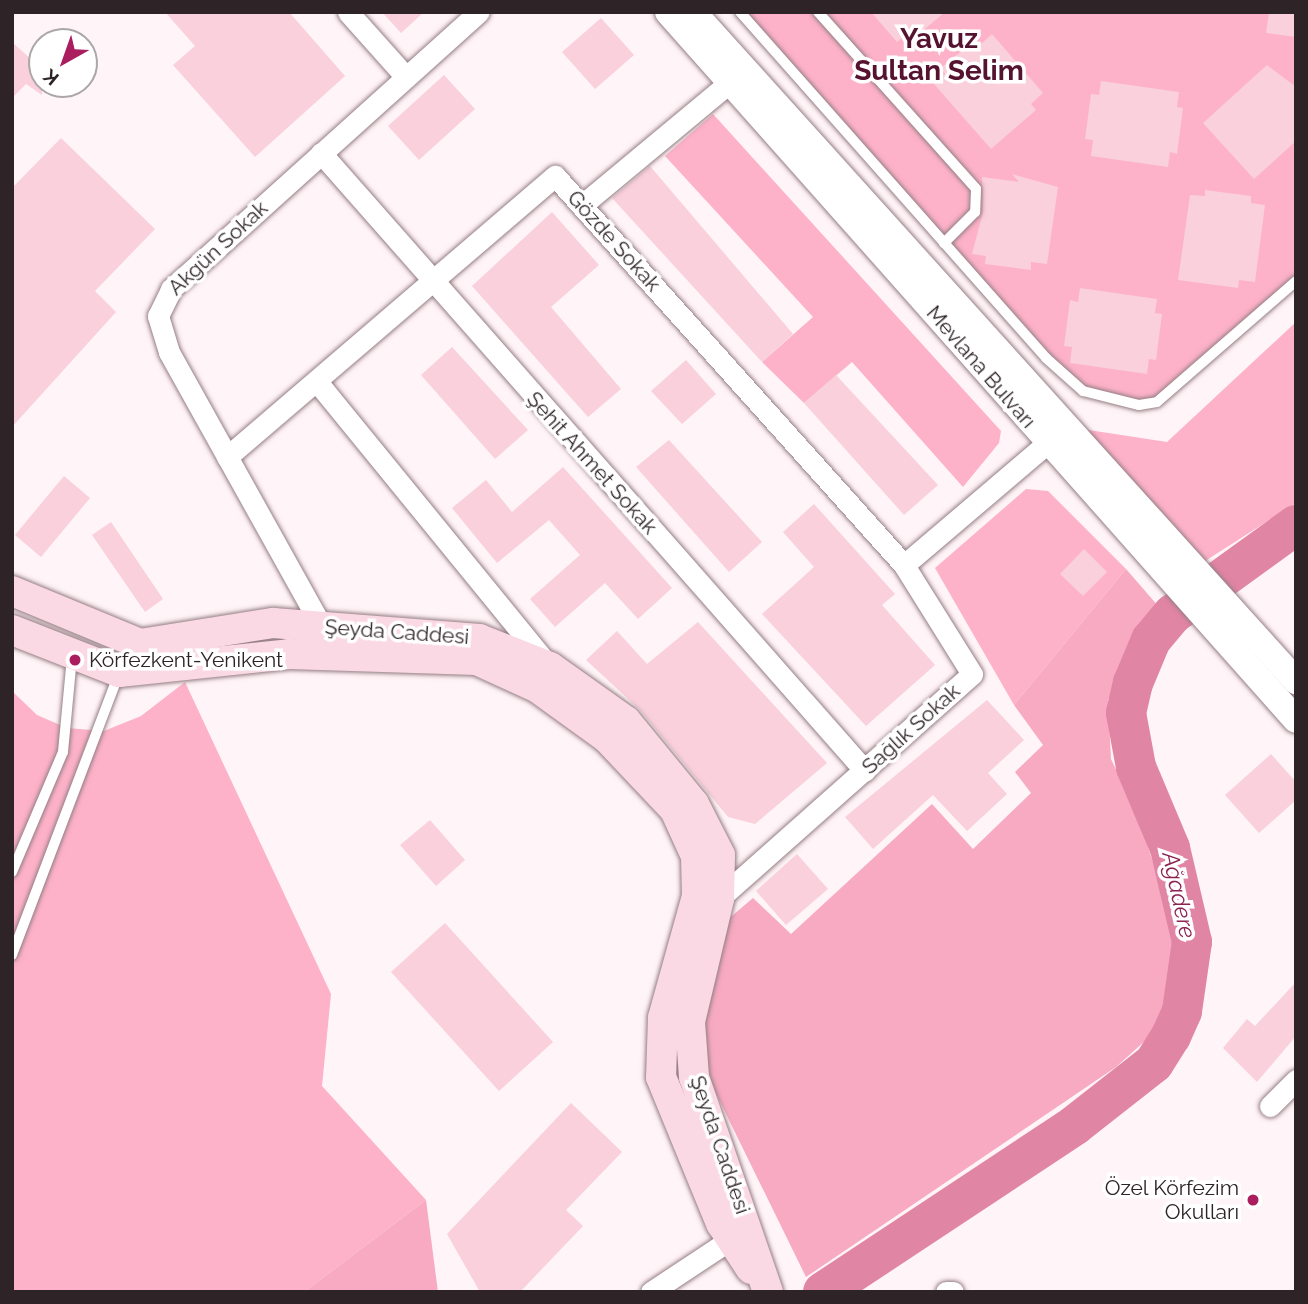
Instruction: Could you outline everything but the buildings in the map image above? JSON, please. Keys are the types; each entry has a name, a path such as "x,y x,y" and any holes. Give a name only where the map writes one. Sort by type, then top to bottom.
{"main road":[{"name":"Şeyda Caddesi","path":"12,591 155,646 273,623 479,639 544,678 626,721 694,804 720,855 719,899 690,1021 694,1077 743,1209 767,1292"},
{"path":"12,630 119,672"},
{"name":"Şeyda Caddesi","path":"119,672 289,654 477,660 544,678 607,738 675,810 696,856 697,896 663,1018 661,1077 731,1239 767,1292"}],"street":[{"path":"348,12 405,76"},
{"name":"Akgün Sokak","path":"340,656 321,627 169,352 158,316 162,303 321,153 479,12"},
{"name":"Mevlana Bulvarı","path":"668,12 738,76 1235,631 1296,681"},
{"name":"Mevlana Bulvarı","path":"693,12 738,76"},
{"path":"582,205 738,76"},
{"name":"Şehit Ahmet Sokak","path":"321,153 432,283 865,771"},
{"name":"Gözde Sokak","path":"227,457 318,383 555,176 904,565"},
{"path":"318,383 544,678"},
{"path":"904,565 1057,435"},
{"name":"Sağlık Sokak","path":"688,926 972,674 904,565"},
{"name":"Mevlana Bulvarı","path":"1235,631 1296,720"},
{"path":"1270,1106 1296,1080"},
{"path":"651,1292 731,1239 743,1209"},
{"path":"946,1292 953,1292"}],"lane":[{"path":"758,12 744,17 943,243 1062,375 1104,400 1139,405 1167,396 1296,281"},
{"path":"818,12 976,189 975,212 943,243"},
{"path":"12,872 63,752 72,654"},
{"path":"12,955 119,672"}],"shaded area":[{"path":"740,12 1296,12 1296,281 1157,402 1104,400 1062,375"},
{"path":"713,114 1001,431 999,443 963,487 852,362 804,403 762,362 813,317 665,156"},
{"path":"1296,322 1296,503 1202,563 1082,429 1167,442"},
{"path":"1026,489 1048,491 1126,569 1014,705 935,568"},
{"path":"1126,569 1159,607 1108,700 1111,759 1139,818 1172,923 1172,985 1156,1031 1116,1067 806,1277 702,1065 700,1029 720,926 753,898 791,934 932,804 973,849 1031,793 1015,772 1043,745 1014,705"},
{"path":"185,682 331,994 322,1086 426,1200 304,1292 12,1292 12,691 37,715 67,728 104,731 141,716"},
{"path":"426,1200 438,1292 304,1292"}],"waterway":[{"name":"Ağadere","path":"823,1292 1075,1125 1154,1063 1171,1036 1182,1011 1192,942 1170,848 1136,767 1126,713 1133,683 1151,640 1173,614 1296,525"}],"place":[{"name":"Körfezkent-Yenikent","path":"75,660"},
{"name":"Özel Körfezim Okulları","path":"1253,1200"}],"district":[{"name":"Yavuz Sultan Selim","path":"939,55"}]}
